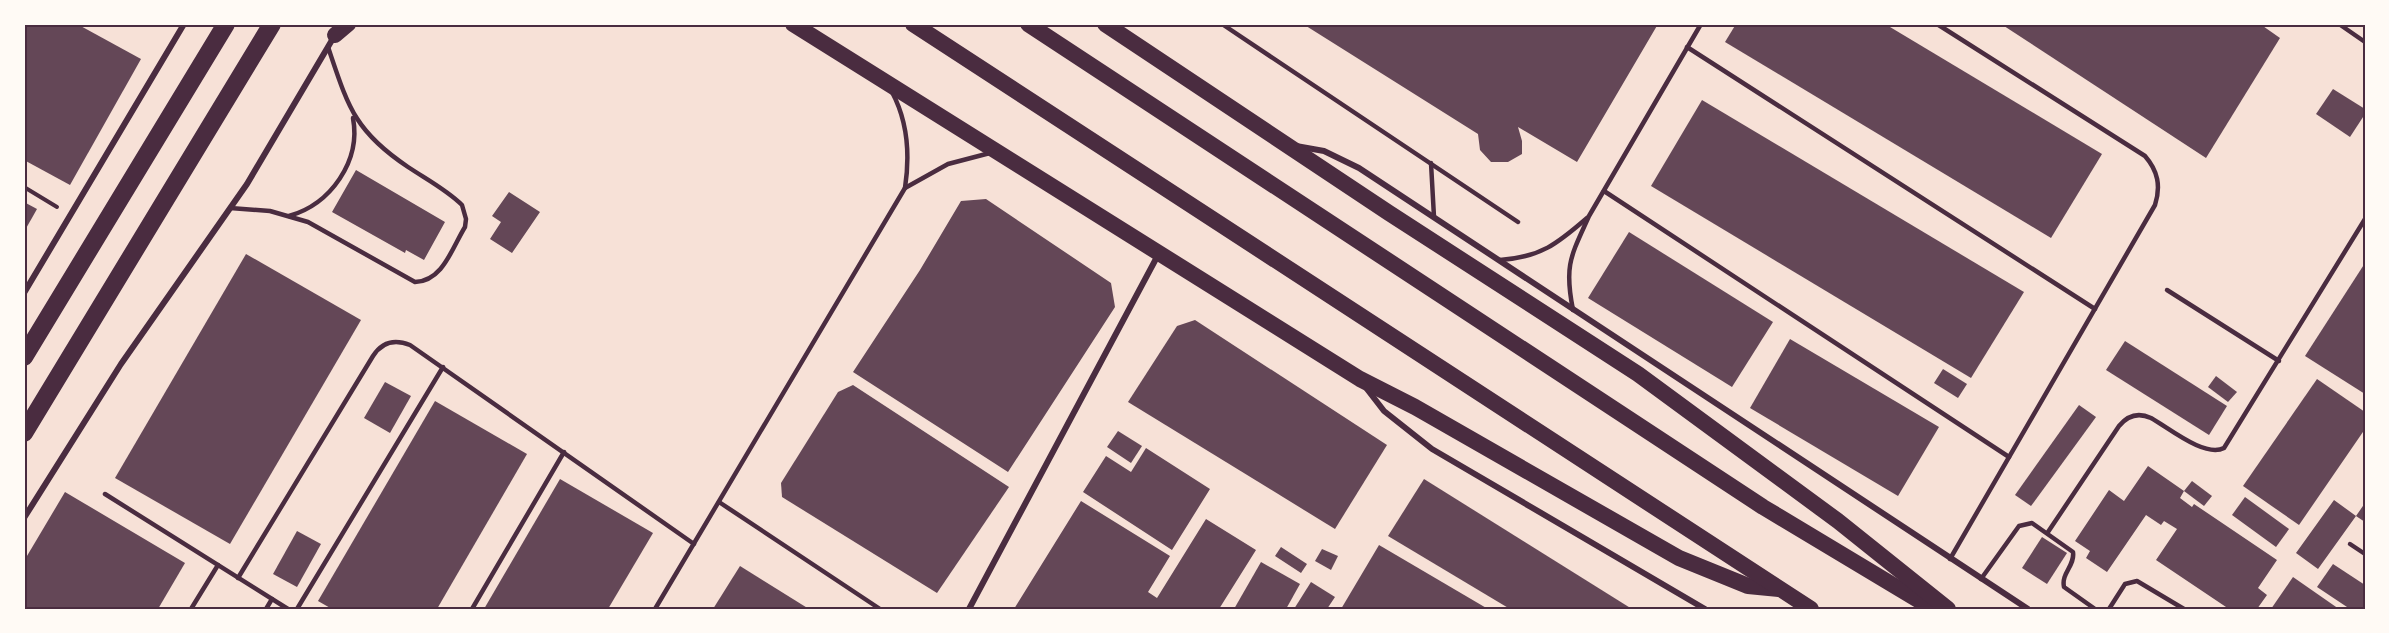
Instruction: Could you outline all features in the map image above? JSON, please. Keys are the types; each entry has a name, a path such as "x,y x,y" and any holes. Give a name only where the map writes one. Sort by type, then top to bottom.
{"highway":[{"path":"24,357 226,24"},
{"path":"24,434 272,24"},
{"path":"335,35 348,24"},
{"path":"793,24 1360,379 1415,406 1679,558 1728,580 1748,586 1779,589"},
{"path":"913,24 1811,609"},
{"path":"1028,24 1763,507 1933,609"},
{"path":"1105,24 1638,374 1838,521 1948,609"}],"street":[{"path":"24,293 184,24"},
{"path":"24,518 121,364 230,208 335,35"},
{"path":"1286,145 1324,151 1342,158 2028,609"},
{"path":"969,609 1158,254"},
{"path":"1360,379 1384,411 1432,449 1705,609"}],"lane":[{"path":"1222,24 1518,222"},
{"path":"1573,310 1567,280 1569,268 1589,216 1701,24"},
{"path":"1937,24 2145,156 2152,164 2159,184 2155,205 1950,559"},
{"path":"2339,24 2365,42"},
{"path":"289,216 304,212 328,195 350,160 356,130 335,35"},
{"path":"1687,47 2095,309"},
{"path":"655,609 905,188 908,144 897,101 886,81"},
{"path":"230,208 270,211 289,216 326,231 406,279 425,281 439,272 465,227 466,219 462,205 387,153 363,131 353,115"},
{"path":"905,188 948,164 996,152"},
{"path":"1431,163 1434,217"},
{"path":"1604,191 2009,457"},
{"path":"1498,260 1523,258 1543,252 1560,241 1589,216"},
{"path":"2048,532 2123,420 2144,415 2205,450 2218,451 2229,443 2365,219"},
{"path":"2167,290 2279,362"},
{"path":"238,578 377,349 384,344 401,341 443,367 694,544"},
{"path":"297,609 443,367"},
{"path":"472,609 564,452"},
{"path":"105,494 288,609"},
{"path":"719,501 880,609"},
{"path":"1981,579 2019,526 2032,523 2048,532 2073,552 2074,558 2063,579 2064,587 2095,609"},
{"path":"2350,544 2365,554"},
{"path":"191,609 218,565"},
{"path":"2109,609 2125,584 2137,581 2184,609"},
{"path":"266,609 272,599"},
{"path":"1693,601 1695,609"}],"path":[{"path":"24,187 70,215"}],"building":[{"path":"24,24 77,24 141,59 70,185 24,160"},
{"path":"1303,24 1658,24 1577,162 1518,127 1522,141 1522,154 1508,162 1491,162 1480,150 1478,134"},
{"path":"1736,24 1885,24 2102,154 2051,238 1725,42"},
{"path":"2001,24 2260,24 2280,38 2206,158"},
{"path":"2333,89 2365,109 2365,114 2350,137 2316,114"},
{"path":"1702,100 2024,292 1971,378 1651,186"},
{"path":"356,170 445,222 424,260 406,250 405,253 332,212"},
{"path":"509,192 540,212 512,253 490,239 501,222 492,216"},
{"path":"986,199 1111,283 1115,307 1008,472 853,372 920,270 961,201"},
{"path":"24,202 37,209 24,232"},
{"path":"1629,232 1773,322 1732,387 1588,298"},
{"path":"246,254 361,320 230,544 115,478"},
{"path":"2365,263 2365,394 2305,356"},
{"path":"1195,320 1387,445 1335,529 1128,402 1177,326"},
{"path":"1790,339 1939,427 1898,496 1750,408"},
{"path":"2125,341 2227,406 2209,435 2106,370"},
{"path":"1943,369 1967,384 1958,398 1934,383"},
{"path":"2216,376 2237,392 2228,402 2208,387"},
{"path":"2317,379 2365,412 2365,429 2299,525 2243,486"},
{"path":"385,382 411,396 390,433 364,418"},
{"path":"853,385 1009,487 937,593 782,497 781,483 838,392"},
{"path":"435,401 527,454 437,609 332,609 318,601"},
{"path":"2079,405 2096,417 2031,506 2015,495"},
{"path":"1118,431 1142,446 1131,463 1107,447"},
{"path":"1146,448 1210,489 1172,550 1083,492 1106,456 1131,472"},
{"path":"2148,466 2184,491 2180,498 2192,507 2194,504 2277,560 2258,588 2267,595 2257,609 2229,609 2156,560 2177,529 2164,521 2161,525 2146,515 2107,572 2086,558 2090,551 2075,541 2109,490 2124,501"},
{"path":"560,479 653,533 608,609 484,609"},
{"path":"1424,479 1632,609 1510,609 1388,536"},
{"path":"2192,481 2212,496 2204,506 2184,491"},
{"path":"65,492 185,563 158,609 24,609 24,561"},
{"path":"2245,497 2289,529 2276,547 2232,515"},
{"path":"2334,500 2356,516 2318,569 2296,553"},
{"path":"1081,501 1170,556 1148,592 1157,598 1206,519 1256,550 1219,609 1014,609"},
{"path":"2365,503 2365,522 2356,516"},
{"path":"297,531 321,544 297,587 273,574"},
{"path":"2042,537 2067,553 2047,584 2022,568"},
{"path":"1379,545 1488,609 1341,609"},
{"path":"1281,547 1307,564 1301,573 1275,556"},
{"path":"1322,549 1338,556 1331,570 1315,561"},
{"path":"1261,562 1300,584 1286,609 1234,609"},
{"path":"2333,564 2365,585 2365,609 2350,609 2317,587"},
{"path":"740,566 809,609 713,609"},
{"path":"2293,577 2339,609 2271,609"},
{"path":"1311,582 1335,597 1327,609 1294,609"}]}
